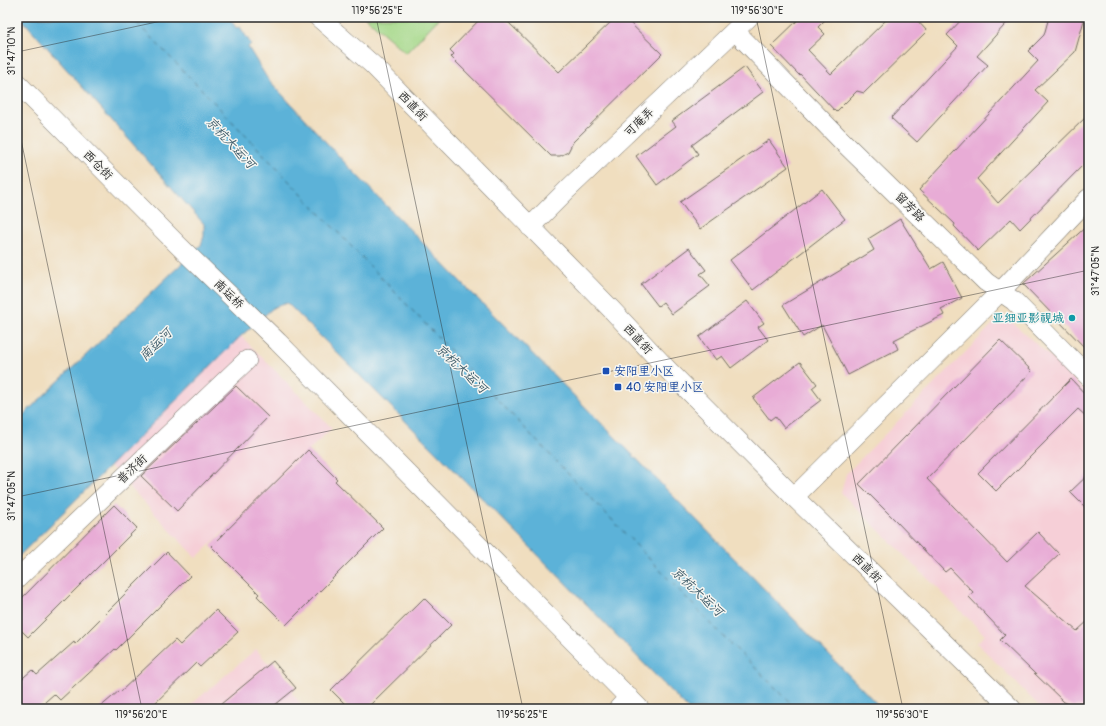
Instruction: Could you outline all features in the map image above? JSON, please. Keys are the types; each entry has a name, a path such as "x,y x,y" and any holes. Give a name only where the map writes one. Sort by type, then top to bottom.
{"street":[{"name":"西直街","path":"318,17 373,65 794,497 1012,709"},
{"name":"可庵弄","path":"530,227 749,17"},
{"name":"留芳路","path":"734,31 986,282 1014,301 1089,377"},
{"name":"西仓街","path":"17,83 179,246"},
{"path":"794,497 1000,292 1089,198"},
{"name":"南运桥","path":"179,246 278,342 629,705"},
{"name":"普济街","path":"17,579 247,360"}],"shaded area":[{"path":"1003,314 1064,369 1089,395 1089,709 1042,709 977,643 985,635 841,493 846,474"},
{"path":"241,336 332,428 196,558 110,466"},
{"path":"256,649 305,709 186,709"}],"green space":[{"path":"365,17 440,17 406,53"}],"water":[{"path":"20,17 229,17 236,28 240,27 251,44 248,47 267,78 347,165 882,709 688,709 489,505 287,303 274,307 241,336 17,558 17,421 201,245 204,236 204,224"}],"building":[{"path":"482,17 503,17 559,72 616,17 620,22 625,18 662,54 573,142 568,152 560,156 551,156 451,57 454,54 450,50"},
{"path":"801,17 828,17 818,27 825,34 808,50 831,74 889,17 914,17 927,31 864,93 857,91 836,112 771,46"},
{"path":"964,17 1012,17 977,56 988,65 917,142 891,118 958,46 947,35"},
{"path":"1049,17 1085,17 1075,52 1035,90 1048,102 977,179 998,203 1089,114 1089,159 1020,229 1011,219 978,251 954,226 955,224 919,190 1038,61 1028,51 1044,35"},
{"path":"745,67 763,92 692,145 698,154 657,185 636,156 676,126 672,121"},
{"path":"769,140 788,167 700,229 680,202"},
{"path":"822,189 845,219 753,290 730,260"},
{"path":"900,219 931,269 943,262 962,298 941,309 944,315 894,340 898,349 848,375 822,325 803,337 783,305 874,250 868,239"},
{"name":"亚细亚影视城","path":"1089,224 1089,352 1023,284"},
{"path":"689,248 706,270 700,274 710,286 672,314 663,302 658,306 641,284"},
{"path":"747,301 764,323 758,327 768,340 731,368 722,356 716,360 699,337"},
{"path":"1000,340 1032,371 927,479 1007,562 1038,532 1059,554 1025,586 1077,631 1089,620 1089,706 1073,706 1064,702 1000,640 1005,635 969,597 973,592 950,568 945,572 859,484"},
{"path":"800,362 817,384 812,388 821,400 784,428 775,416 770,420 753,398"},
{"path":"1071,379 1089,398 1089,419 1078,409 996,491 978,473"},
{"path":"236,386 268,417 177,511 141,476"},
{"path":"308,450 337,479 335,481 383,528 286,625 257,596 259,594 211,546"},
{"path":"1089,474 1089,511 1070,492"},
{"path":"114,505 137,528 28,637 17,626 17,603"},
{"path":"167,552 190,576 116,650 115,649 60,700 54,694 37,709 17,709 17,683 32,670 37,675 74,642 75,644"},
{"path":"424,598 451,625 366,709 350,709 331,690"},
{"path":"216,610 238,632 200,667 196,663 149,709 98,709 119,691 120,692 175,640 180,645"},
{"path":"273,661 296,688 270,709 215,709"}],"ferry route":[{"path":"131,17 720,633 797,709"}],"place":[{"name":"亚细亚影视城","path":"1072,318"},
{"name":"安阳里小区","path":"606,371"},
{"name":"40 安阳里小区","path":"618,387"}],"water label":[{"name":"京杭大运河","path":"231,142"},
{"name":"南运河","path":"155,344"},
{"name":"京杭大运河","path":"462,368"},
{"name":"京杭大运河","path":"698,591"}]}
